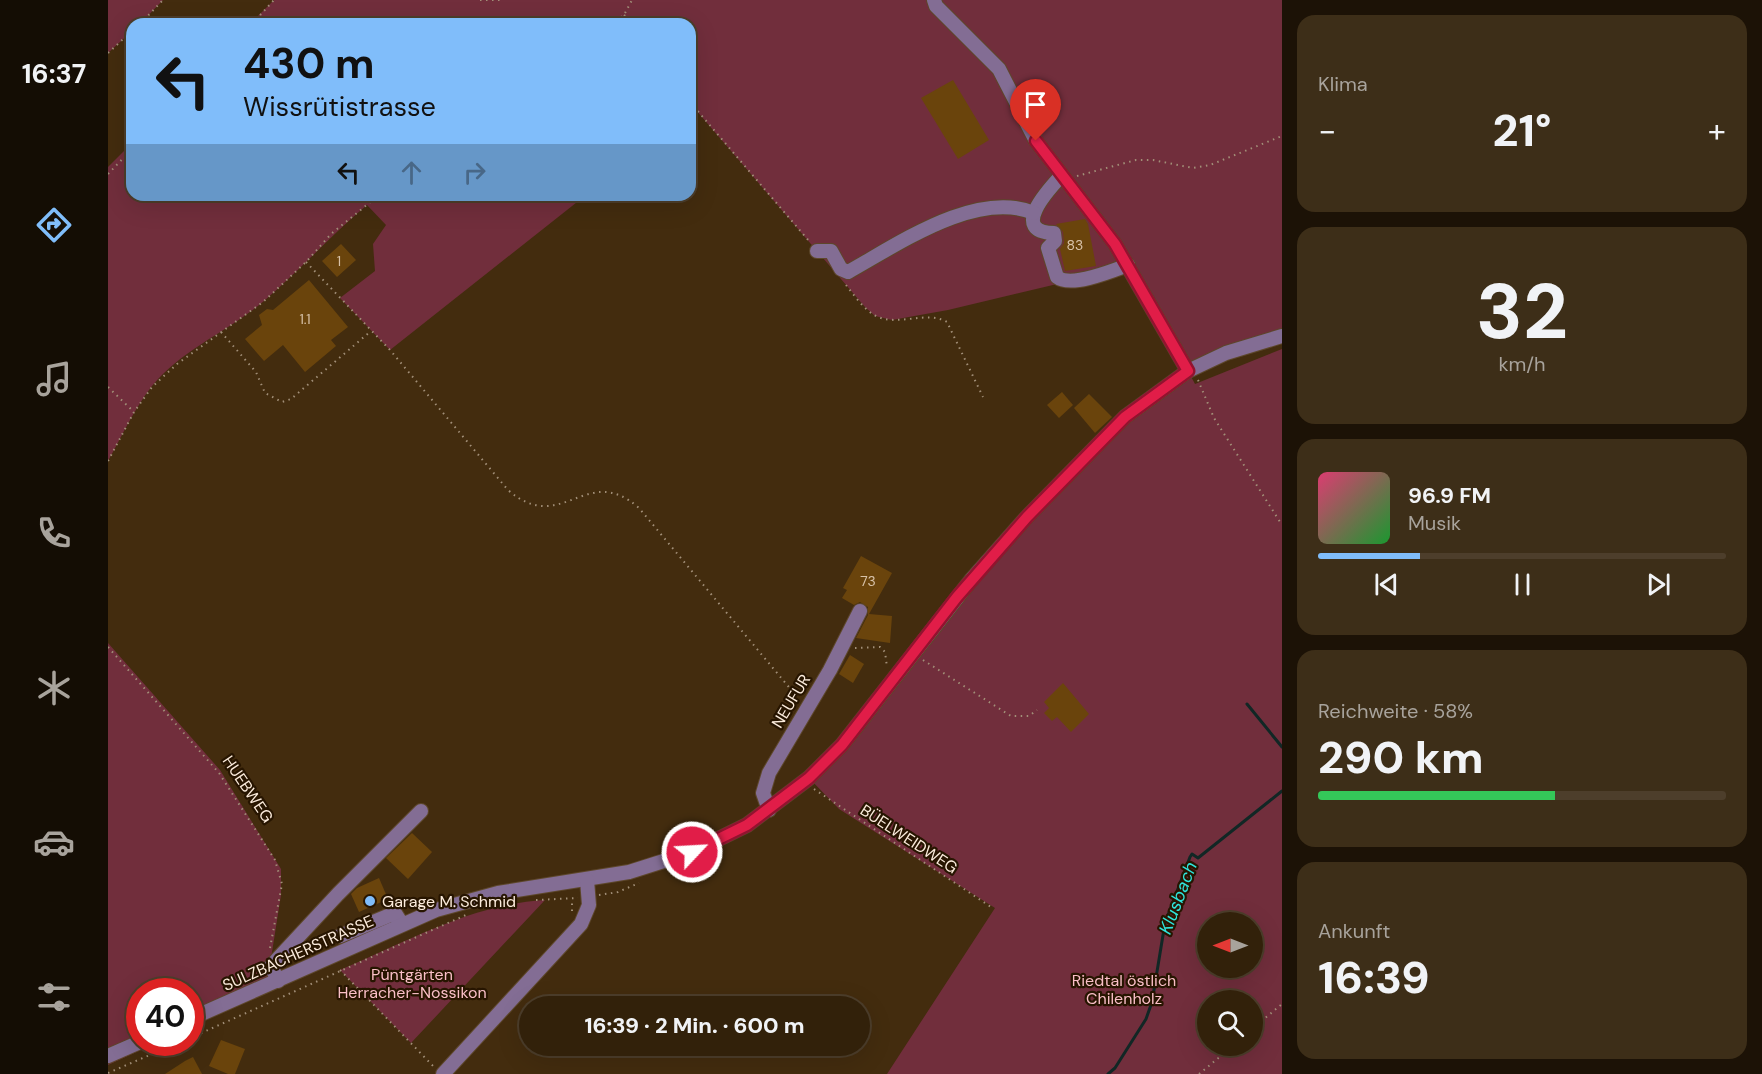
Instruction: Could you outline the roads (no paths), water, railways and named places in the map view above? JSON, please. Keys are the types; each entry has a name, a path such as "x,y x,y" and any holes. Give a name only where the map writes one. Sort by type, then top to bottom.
{"street":[{"path":"934,0 936,6 999,69 1036,141 1101,223 1193,375"},
{"path":"1064,177 1038,202 1034,213 1035,224 1041,232 1054,233 1055,241 1048,248 1054,272 1060,280 1077,280 1128,265"},
{"path":"817,251 831,251 841,269 848,272 926,230 954,218 1006,206 1034,213"},
{"name":"SULZBACHERSTRASSE","path":"204,1013 402,924 478,898 629,872 692,852 747,825 809,778 842,745 972,579 1094,448 1149,397 1193,375 1226,353 1282,336"},
{"name":"NEUFUR","path":"769,810 764,800 766,780 860,612"},
{"path":"278,981 271,966 338,894 359,876 421,811"},
{"path":"441,1074 581,924 589,905 587,880"},
{"path":"340,936 395,913 402,924"},
{"path":"109,1054 126,1047"}],"waterway":[{"path":"1247,704 1282,747"},
{"name":"Klusbach","path":"1108,1074 1115,1068 1146,1019 1152,1002 1165,923 1190,857 1192,854 1198,858 1282,791"}],"place":[{"name":"Garage M. Schmid","path":"370,901"}],"park label":[{"name":"Püntgärten Herracher-Nossikon","path":"412,983"},
{"name":"Riedtal östlich Chilenholz","path":"1124,989"}]}
